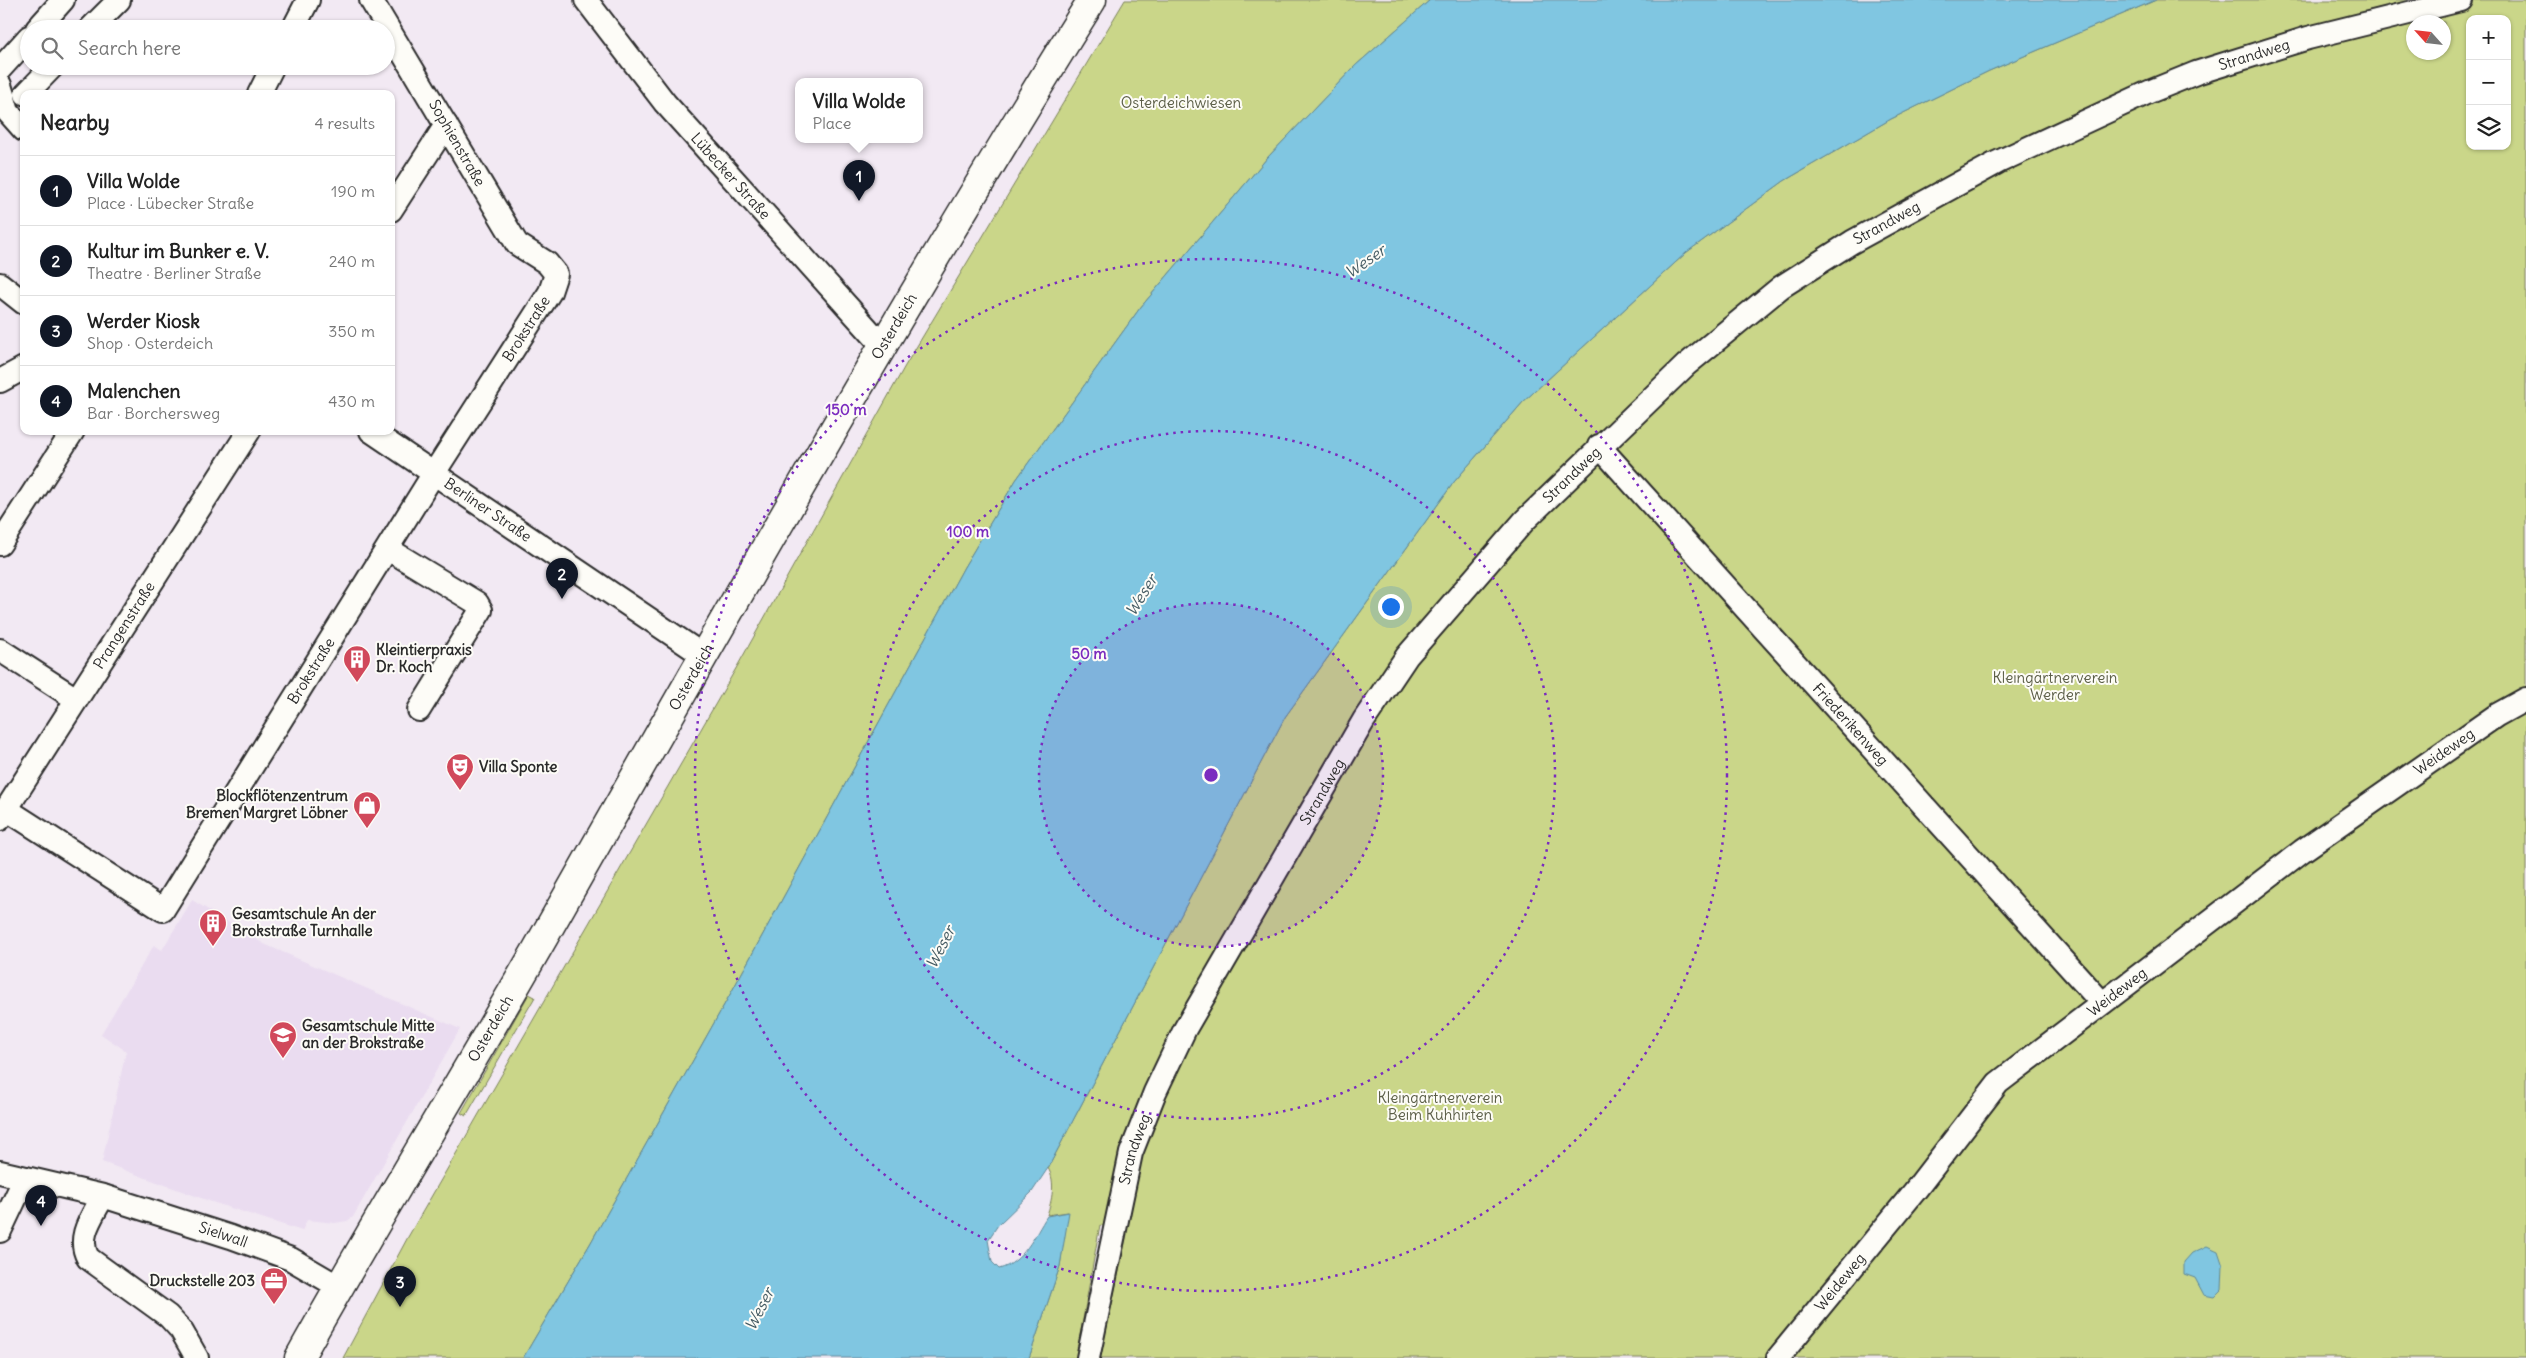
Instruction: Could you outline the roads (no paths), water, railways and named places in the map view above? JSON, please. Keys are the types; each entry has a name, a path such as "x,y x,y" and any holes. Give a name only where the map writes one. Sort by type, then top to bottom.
{"main road":[{"name":"Osterdeich","path":"299,1358 339,1287 462,1081 882,345 1092,0"}],"street":[{"path":"45,20 63,0"},
{"path":"99,20 119,0"},
{"path":"298,20 308,0"},
{"name":"Sophienstraße","path":"371,0 383,20"},
{"name":"Strandweg","path":"1088,1358 1132,1153 1155,1092 1185,1030 1364,720 1408,656 1525,520 1599,446 1686,365 1781,287 1852,242 1998,162 2149,92 2196,73 2308,38 2461,0"},
{"name":"Lübecker Straße","path":"590,1 665,104 882,345"},
{"name":"Sophienstraße","path":"395,40 517,244 547,263 556,274"},
{"path":"0,69 20,47"},
{"path":"30,90 44,75"},
{"path":"261,90 268,75"},
{"path":"0,85 4,114 20,127"},
{"path":"4,114 20,100"},
{"path":"395,204 446,125"},
{"name":"Brokstraße","path":"3,814 163,910 434,473 550,292 556,274"},
{"path":"0,284 20,300"},
{"path":"0,381 20,370"},
{"path":"0,544 70,435"},
{"name":"Prangenstraße","path":"3,814 246,435"},
{"name":"Berliner Straße","path":"377,435 704,656"},
{"name":"Friederikenweg","path":"1599,446 2102,1002"},
{"path":"388,549 478,604 481,610 419,710"},
{"path":"0,650 76,699"},
{"name":"Weideweg","path":"1778,1358 1914,1192 1998,1084 2102,1002 2302,851 2497,715 2526,699"},
{"name":"Sielwall","path":"0,1172 103,1196 231,1237 291,1259 339,1287"},
{"path":"0,1231 25,1178"},
{"path":"103,1196 82,1240 88,1258 168,1316 181,1330 197,1358"}],"water":[{"name":"Weser","path":"1430,0 2156,0 1989,71 1891,119 1784,181 1687,252 1523,402 1454,482 1285,717 1048,1168 1032,1192 998,1225 988,1240 992,1262 999,1269 1007,1266 1022,1255 1047,1216 1069,1212 1060,1266 1029,1358 523,1358 590,1244 732,991 964,567 1016,480 1140,308 1268,157 1355,66"},
{"path":"2207,1246 2218,1251 2223,1266 2222,1289 2214,1297 2204,1295 2195,1278 2184,1274 2184,1262 2192,1253"}],"place":[{"name":"Villa Wolde","path":"859,201"},
{"name":"Kultur im Bunker e. V.","path":"562,599"},
{"name":"Kleintierpraxis Dr. Koch","path":"357,683"},
{"name":"Villa Sponte","path":"460,791"},
{"name":"Blockflötenzentrum Bremen Margret Löbner","path":"367,829"},
{"name":"Gesamtschule An der Brokstraße Turnhalle","path":"213,947"},
{"name":"Gesamtschule Mitte an der Brokstraße","path":"283,1059"},
{"name":"Malenchen","path":"41,1226"},
{"name":"Druckstelle 203","path":"274,1305"},
{"name":"Werder Kiosk","path":"400,1307"}],"park label":[{"name":"Osterdeichwiesen","path":"1181,103"},
{"name":"Kleingärtnerverein Werder","path":"2055,686"},
{"name":"Kleingärtnerverein Beim Kuhhirten","path":"1440,1106"}]}
